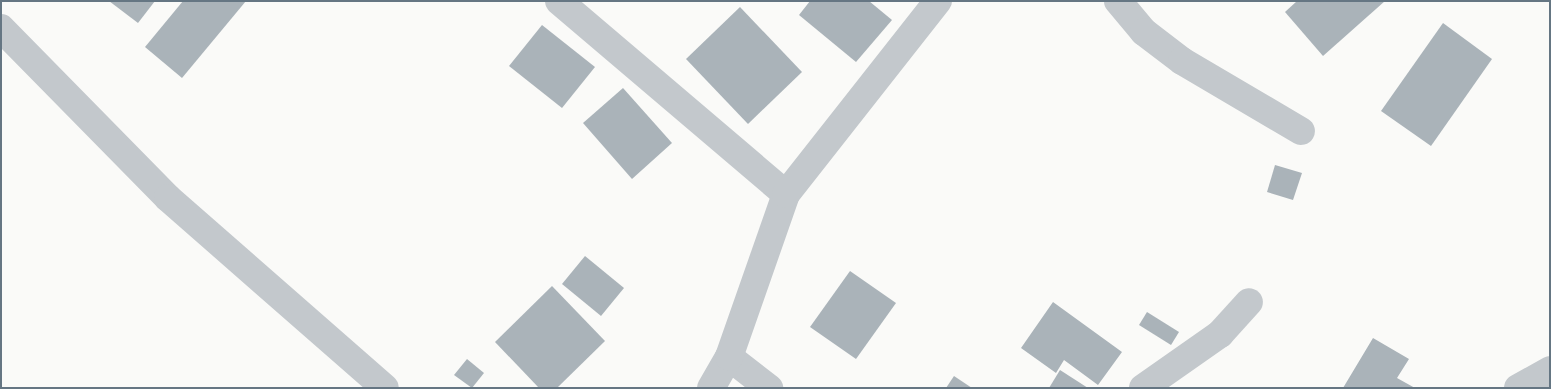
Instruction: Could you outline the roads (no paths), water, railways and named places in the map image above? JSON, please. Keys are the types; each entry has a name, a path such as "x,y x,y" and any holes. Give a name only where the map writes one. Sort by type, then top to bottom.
{"street":[{"path":"559,1 786,194"},
{"path":"711,388 728,357 786,194 938,1"},
{"path":"1118,1 1144,32 1182,60 1301,131"},
{"path":"1,28 168,198 385,388"},
{"path":"1143,388 1220,334 1250,302"},
{"path":"728,357 769,388"},
{"path":"1518,388 1550,370"}]}
